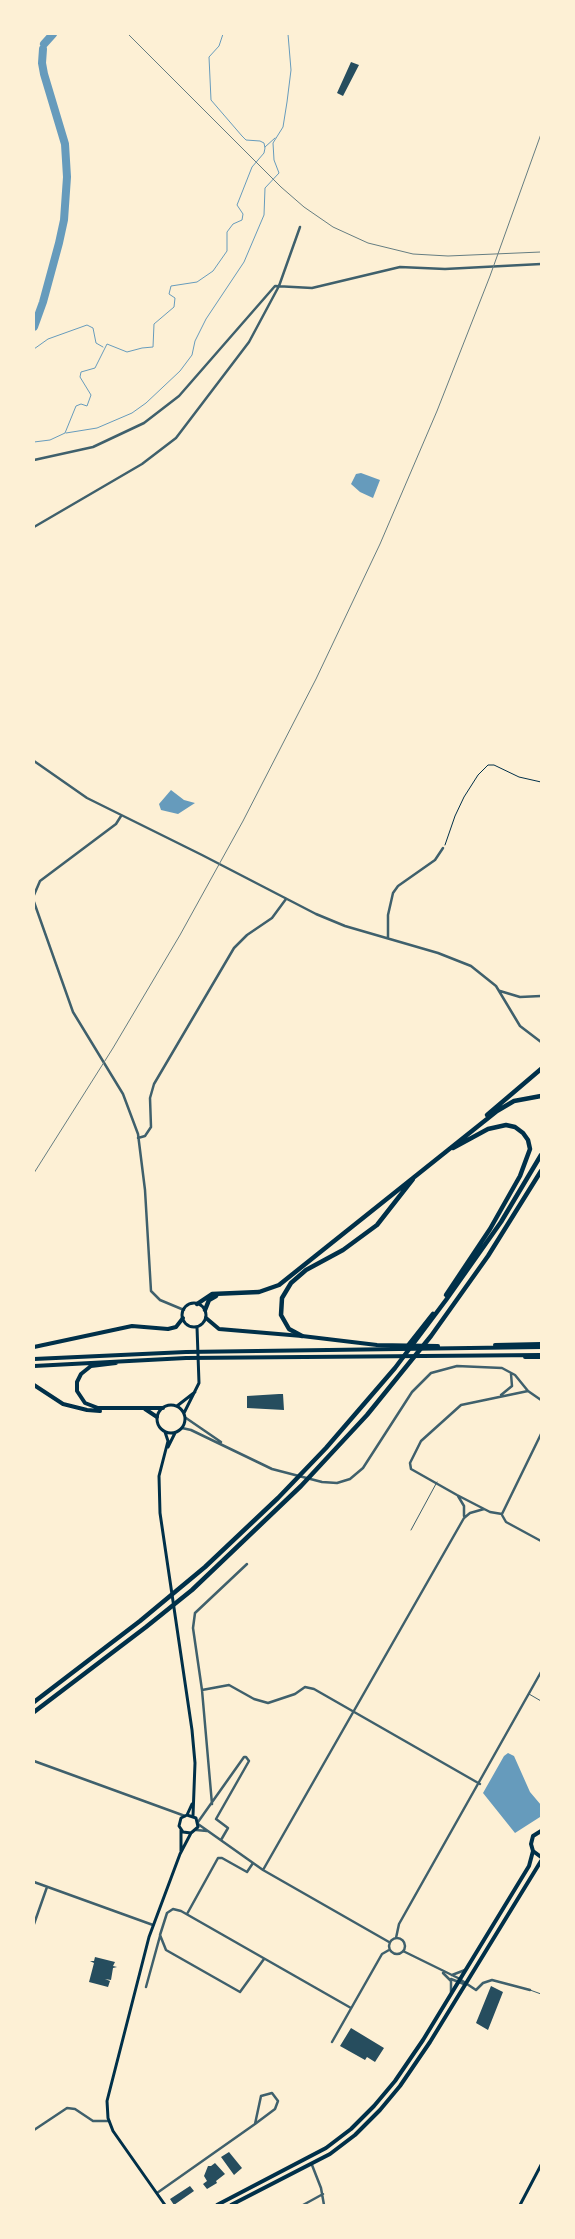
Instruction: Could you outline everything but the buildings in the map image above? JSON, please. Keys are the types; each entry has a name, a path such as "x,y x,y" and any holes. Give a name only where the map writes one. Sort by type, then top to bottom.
{"highway":[{"path":"468,1134 541,1069"},
{"path":"197,1304 208,1296 259,1292 272,1288 288,1279 440,1156 509,1104 521,1099 541,1096"},
{"path":"418,1336 490,1229 520,1176 530,1149 528,1140 523,1133 515,1127 500,1125 488,1129 440,1156"},
{"path":"34,1702 140,1621 224,1550 295,1481 377,1389 418,1336 501,1222 541,1155"},
{"path":"34,1712 158,1618 236,1550 301,1486 406,1368 431,1336 488,1256 541,1171"},
{"path":"302,1336 289,1329 281,1315 282,1298 294,1279 343,1250 377,1225 415,1177"},
{"path":"288,1279 294,1279"},
{"path":"205,1310 212,1297 222,1294"}],"main road":[{"path":"34,1347 132,1326 168,1329 176,1327 189,1304 197,1304 205,1310 206,1318 203,1324 197,1327 186,1324 182,1318"},
{"path":"206,1318 219,1329 377,1345 454,1345 473,1348"},
{"path":"184,1413 197,1390 200,1372 197,1327"},
{"path":"34,1359 177,1352 480,1348 502,1344 541,1345"},
{"path":"34,1366 128,1360 541,1356"},
{"path":"113,1409 91,1407 85,1403 77,1391 78,1378 84,1370 92,1366 128,1360"},
{"path":"34,1385 55,1400 70,1407 87,1410 176,1406 197,1390"},
{"path":"166,1449 176,1432 182,1428 186,1418 184,1413 176,1406"},
{"path":"140,1408 151,1412 157,1417 159,1425 165,1432 168,1441 158,1482 169,1584 194,1747 193,1804 196,1830 191,1833 180,1854 153,1925 108,2095 107,2107 109,2121 116,2137 165,2205"},
{"path":"157,1417 162,1408"},
{"path":"165,1432 176,1432"},
{"path":"180,1854 179,1823 193,1804"},
{"path":"186,1815 196,1820"},
{"path":"180,1829 191,1833"},
{"path":"217,2205 316,2153 350,2129 384,2094 407,2064 529,1866 533,1851 531,1840 541,1831"},
{"path":"533,1851 541,1857"},
{"path":"231,2205 312,2165 355,2134 390,2099 415,2065 541,1861"},
{"path":"520,2205 541,2165"}],"street":[{"path":"34,526 142,464 176,438 249,342 279,286 300,228"},
{"path":"34,460 93,447 144,423 179,396 272,288 279,286 312,288 400,267 437,270 541,264"},
{"path":"34,761 84,796 121,816 209,858 331,921 388,937 466,964 486,977 500,991 515,1021 527,1033 541,1042"},
{"path":"34,896 35,886 116,824 121,816"},
{"path":"388,937 388,915 393,893 398,886 435,860 443,848"},
{"path":"138,1138 145,1136 151,1127 149,1104 154,1084 234,948 247,935 272,918 286,899"},
{"path":"34,902 73,1012 123,1094 138,1138 146,1205 149,1286 155,1296 184,1310"},
{"path":"500,991 520,997 541,996"},
{"path":"182,1428 191,1430 224,1445 265,1466 288,1474 322,1482 343,1482 358,1473 412,1392 431,1373 456,1366 496,1367 511,1372 528,1391 541,1400"},
{"path":"500,1396 512,1386 511,1372"},
{"path":"528,1391 455,1408 421,1441 410,1466 484,1509 502,1514 506,1522 541,1541"},
{"path":"186,1418 224,1445"},
{"path":"502,1514 541,1434"},
{"path":"456,1494 464,1506 464,1518"},
{"path":"263,1870 464,1518 470,1512 484,1509"},
{"path":"212,1804 202,1690 193,1628 195,1613 247,1564"},
{"path":"389,1942 396,1938 399,1924 480,1784 541,1672"},
{"path":"202,1690 229,1685 254,1699 268,1703 295,1694 305,1687 354,1712 480,1784"},
{"path":"221,1840 228,1828 216,1819 249,1761 246,1756 204,1816 196,1820 221,1840 263,1870 389,1942"},
{"path":"34,1762 174,1813 186,1815"},
{"path":"174,1813 179,1823"},
{"path":"196,1830 209,1831"},
{"path":"187,1914 218,1858 222,1858 247,1872 253,1863"},
{"path":"34,1882 153,1925"},
{"path":"34,1924 47,1887"},
{"path":"146,1987 167,1913 175,1909 187,1914 351,2008"},
{"path":"160,1935 166,1950 240,1992 264,1958"},
{"path":"396,1938 404,1941 404,1951"},
{"path":"389,1942 389,1950"},
{"path":"389,1950 394,1954 404,1951 476,1990 483,1983 492,1980 530,1990"},
{"path":"332,2042 382,1954 389,1950"},
{"path":"450,1976 466,1969"},
{"path":"450,1976 451,1994"},
{"path":"156,2193 255,2124 277,2106 277,2098 272,2093 261,2096 255,2124"},
{"path":"34,2130 67,2108 75,2109 93,2120 109,2121"},
{"path":"316,2153 312,2165 324,2205"},
{"path":"301,2162 312,2165"},
{"path":"303,2205 322,2194"}],"lane":[{"path":"411,1530 437,1482"},
{"path":"528,1694 541,1701"},
{"path":"530,1990 541,1994"}],"path":[{"path":"443,848 455,816 467,793 478,775 491,764 519,776 541,782"}],"water":[{"path":"361,473 380,480 373,498 360,492 351,484 356,474"},
{"path":"171,790 184,800 195,803 178,814 161,810 159,804"},
{"path":"508,1753 514,1756 530,1792 541,1805 540,1817 515,1833 483,1793 504,1756"}],"waterway":[{"path":"44,44 53,34"},
{"path":"34,442 50,440 65,433 76,406 81,404 87,406 91,395 80,377 81,372 95,368 107,344 127,352 153,347 154,324 174,307 175,298 169,294 171,286 197,282 213,271 227,251 227,232 233,224 242,220 243,214 237,205 252,167 264,153 265,148 264,143 260,141 246,140 211,100 209,57 219,46 223,34"},
{"path":"66,433 97,428 132,413 146,403 180,371 192,355 195,341 206,319 244,262 264,215 265,188 279,173 274,160 273,143 283,127 287,102 291,70 288,34"},
{"path":"34,327 59,243 64,220 67,177 65,144 44,74 42,63 43,49"},
{"path":"265,147 275,138"},
{"path":"34,349 48,339 87,325 93,328 96,343 103,347"}],"railway":[{"path":"128,34 281,187 304,207 333,227 368,243 413,254 448,256 541,252"},
{"path":"34,1173 113,1048 180,935 243,821 316,679 380,544 437,411 490,276 541,134"}]}
